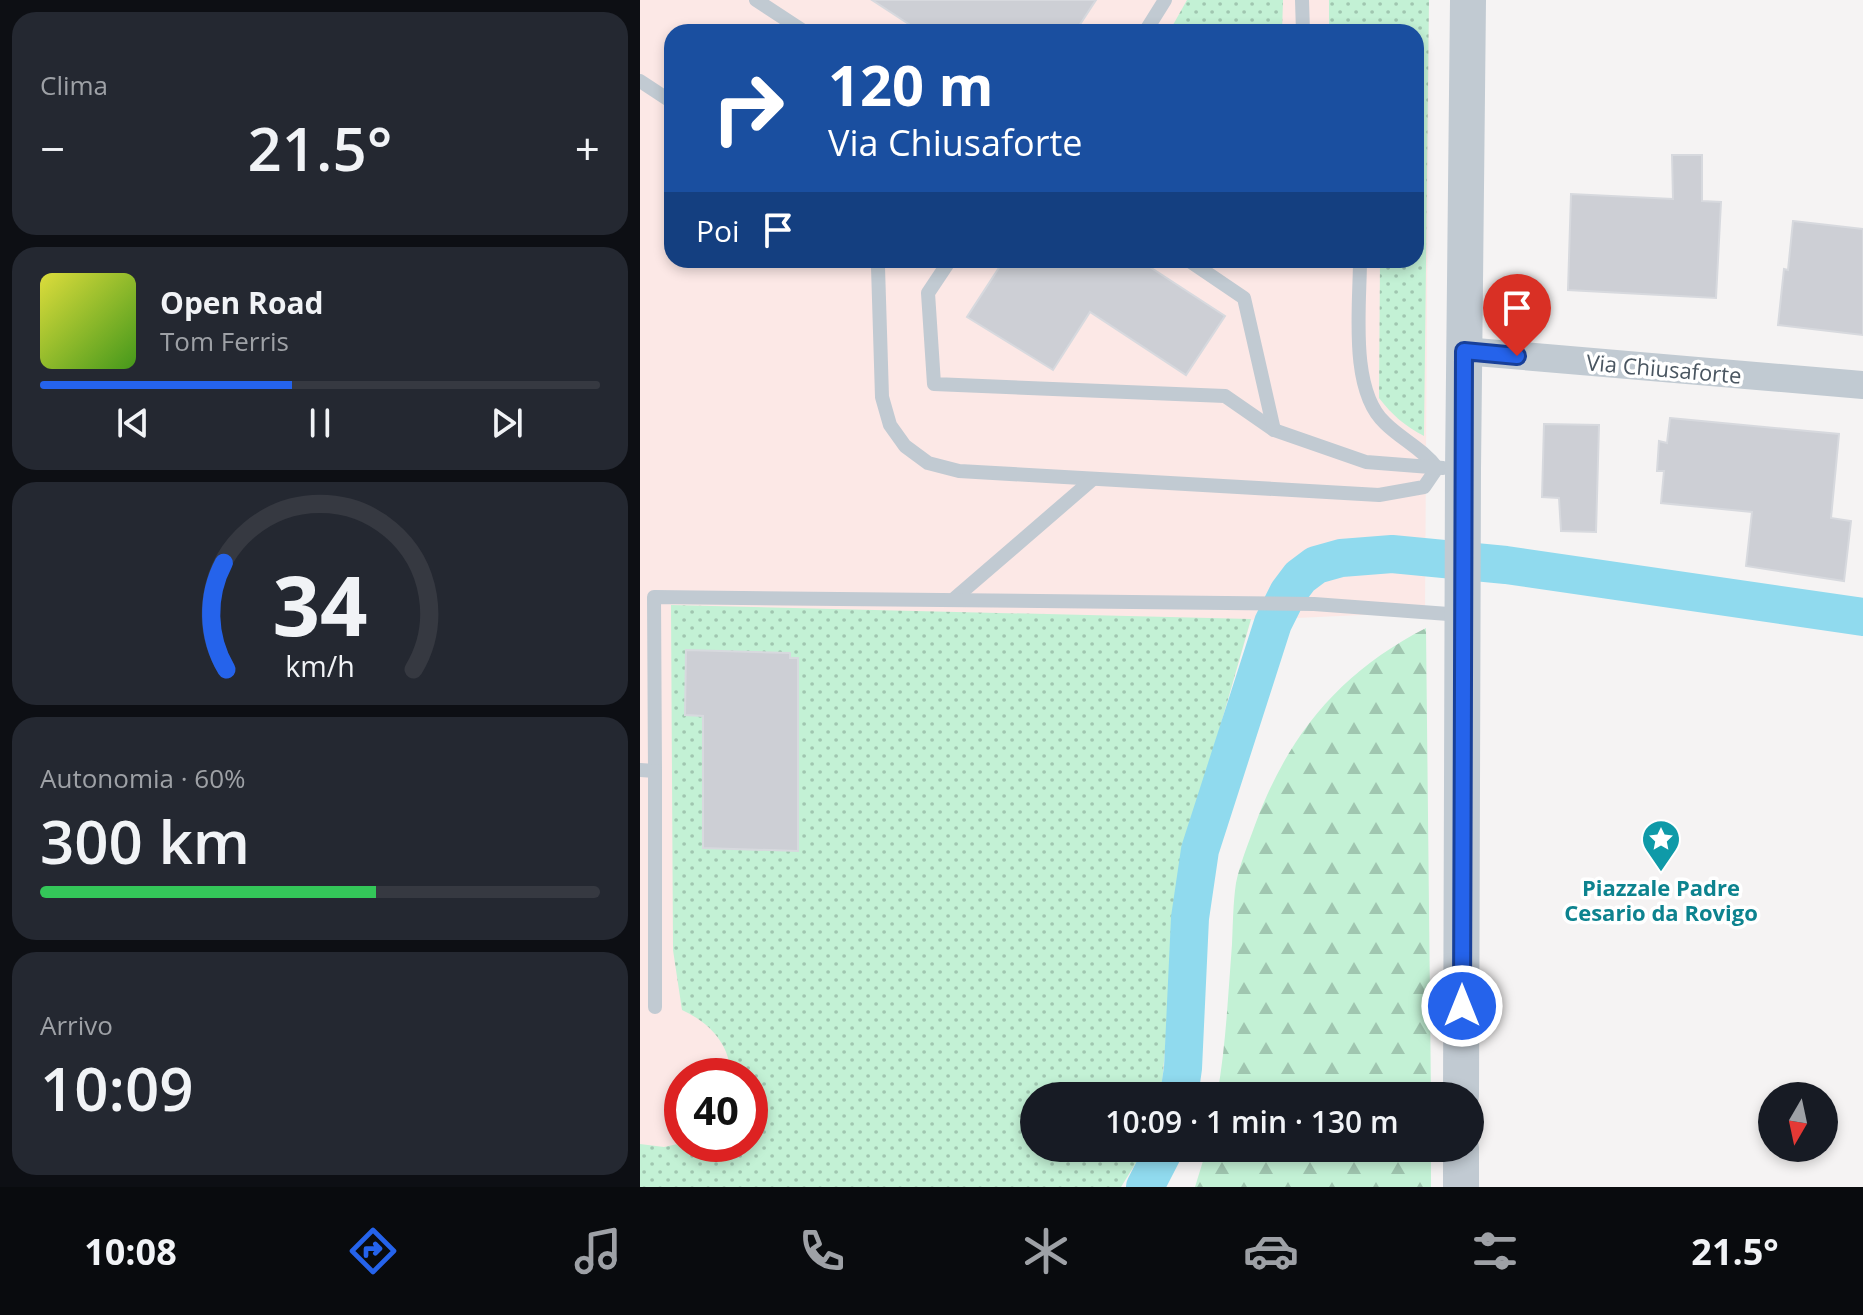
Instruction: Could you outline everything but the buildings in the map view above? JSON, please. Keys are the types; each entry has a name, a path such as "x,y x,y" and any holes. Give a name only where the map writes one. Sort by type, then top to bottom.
{"street":[{"path":"1461,1082 1463,546 1450,469 1464,351 1468,0"},
{"name":"Via Chiusaforte","path":"1464,351 1863,385"},
{"path":"1461,1162 1461,1187"}],"lane":[{"path":"756,0 793,24"},
{"path":"1150,24 1165,0"},
{"path":"1302,0 1303,24"},
{"path":"640,81 664,97"},
{"path":"878,268 882,397 890,425 905,446 928,463 959,471 1379,495 1424,487 1450,469"},
{"path":"945,268 928,293 934,384 1225,396 1274,430 1366,462 1450,469"},
{"path":"1200,268 1244,298 1274,430"},
{"path":"1360,268 1359,362 1365,390 1383,422 1450,469"},
{"path":"955,598 1093,479"},
{"path":"655,1007 647,771 654,597 955,598 1257,604 1463,602"}],"shaded area":[{"path":"640,0 1429,0 1425,612 1251,620 1181,863 1162,1082 1020,1082 1020,1162 1136,1162 1121,1187 640,1187"}],"green space":[{"path":"1187,0 1283,0 1282,24 1174,24"},
{"path":"1329,0 1429,0 1424,436 1399,420 1379,398 1380,268 1424,268 1424,24 1329,24"},
{"path":"671,605 1251,619 1181,863 1162,1082 1020,1082 1020,1162 1136,1162 1121,1187 640,1187 640,1144 664,1147 664,1162 768,1162 768,1058 728,1058 710,1028 682,1010 673,950"},
{"path":"1426,628 1431,1082 1219,1082 1236,883 1268,792 1301,735 1321,709 1343,686 1395,645"},
{"path":"1203,1162 1431,1162 1431,1187 1195,1187"}],"waterway":[{"path":"1181,1082 1190,918 1200,850 1273,623 1288,593 1300,577 1316,565 1341,558 1392,554 1506,565 1863,617"},
{"path":"1145,1187 1158,1162"}],"place":[{"name":"Piazzale Padre Cesario da Rovigo","path":"1661,873"}],"route":[{"path":"1462,1006 1464,351 1517,356"}]}
